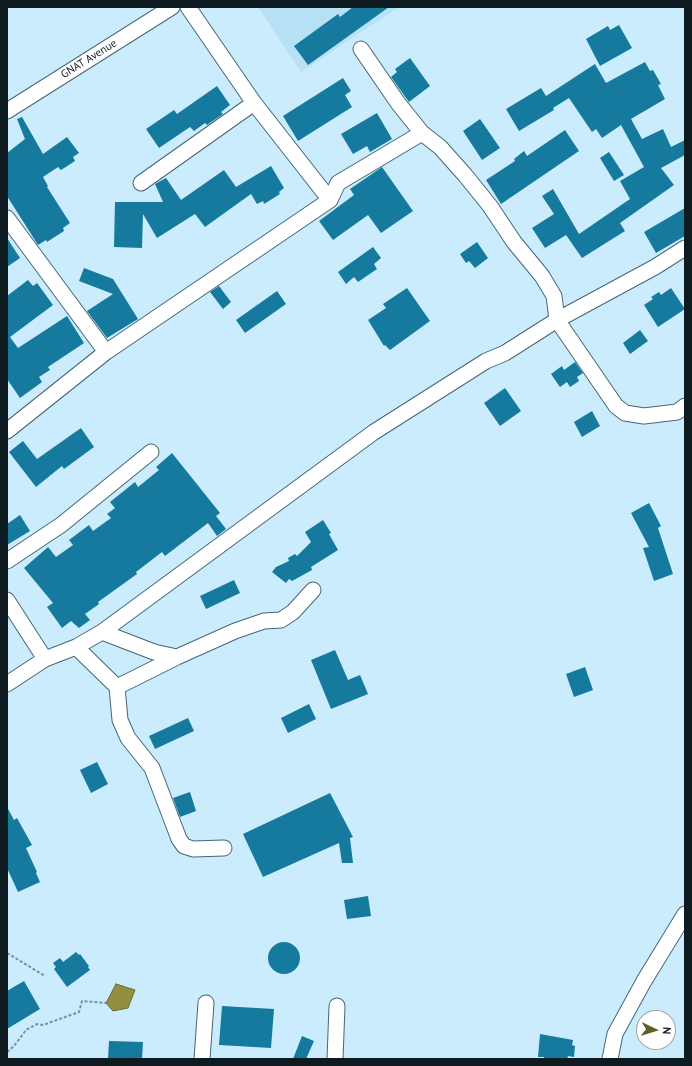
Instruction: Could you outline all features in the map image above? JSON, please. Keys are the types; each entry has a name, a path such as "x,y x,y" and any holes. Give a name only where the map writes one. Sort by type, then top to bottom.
{"street":[{"name":"GNAT Avenue","path":"7,112 172,7"},
{"path":"188,7 254,103 330,200"},
{"path":"361,49 398,103 422,133 440,147 465,175 490,206 514,242 542,276 554,296 557,320 616,406 625,413 644,416 677,412 685,406"},
{"path":"141,183 254,103"},
{"path":"7,430 106,352 330,200 338,183 422,133"},
{"path":"7,218 106,352"},
{"path":"7,684 45,659 76,647 102,632 374,432 486,361 505,353 557,320 655,267 685,248"},
{"path":"7,561 61,525 151,452"},
{"path":"117,687 177,657 235,631 264,621 281,620 293,612 313,590"},
{"path":"7,600 45,659"},
{"path":"102,632 154,652 177,657"},
{"path":"76,647 117,687 120,720 128,738 152,768 179,839 184,846 193,849 224,848"},
{"path":"610,1059 615,1034 644,981 685,914"},
{"path":"202,1059 206,1003"},
{"path":"335,1059 337,1006"}],"path":[{"path":"7,952 45,976"},
{"path":"7,1052 14,1046 26,1030 36,1024 43,1025 79,1012 82,1001 106,1003"}],"shaded area":[{"path":"258,7 399,7 301,72"},
{"path":"116,984 135,990 128,1008 113,1011 106,1003"}],"building":[{"path":"353,7 389,7 308,65 294,46 338,14 340,17"},
{"path":"619,25 632,48 600,66 586,39 608,26 610,30"},
{"path":"410,58 430,86 409,102 391,77 397,72 395,69"},
{"path":"645,62 650,71 653,70 661,84 658,85 665,99 631,119 642,139 663,129 671,147 685,140 685,155 661,168 674,185 620,223 625,231 582,258 566,235 545,248 532,228 554,214 542,196 553,189 579,234 630,199 620,181 644,167 621,125 602,138 596,129 592,132 569,98 553,108 554,110 519,131 506,109 541,88 546,96 595,64 606,83"},
{"path":"343,78 351,91 345,95 352,107 298,141 283,116"},
{"path":"217,86 230,105 221,112 223,114 207,125 205,123 194,131 190,127 159,148 146,129 174,110 177,114"},
{"path":"377,113 392,139 370,152 367,146 353,154 341,134"},
{"path":"22,117 43,154 67,137 79,153 73,157 75,161 61,170 58,167 43,177 48,186 47,187 70,223 63,228 64,231 47,242 46,240 38,245 7,196 7,153 25,139 17,119"},
{"path":"480,119 500,148 482,160 463,131"},
{"path":"565,130 579,151 501,204 486,180 515,161 514,159 524,151 527,156"},
{"path":"609,152 624,175 614,181 600,158"},
{"path":"271,166 284,188 279,192 280,194 264,204 263,201 257,204 251,194 205,227 195,214 157,238 143,214 142,248 114,247 115,202 163,202 155,184 166,178 181,200 224,170 236,187"},
{"path":"382,167 413,211 381,233 368,215 333,240 319,221 354,195 350,189"},
{"path":"685,208 685,236 656,253 644,232"},
{"path":"7,238 20,258 7,267"},
{"path":"477,242 488,258 475,268 469,261 466,263 460,254"},
{"path":"373,247 381,258 374,264 377,269 358,282 354,277 346,284 338,272"},
{"path":"84,268 113,279 138,319 107,338 87,311 113,294 79,281"},
{"path":"28,280 33,286 37,283 53,305 10,337 18,348 67,316 84,343 48,367 50,370 39,377 42,382 20,398 7,379 7,296"},
{"path":"219,286 231,302 223,309 210,292"},
{"path":"407,288 430,321 390,350 385,345 384,346 368,320 386,308 383,304"},
{"path":"671,288 685,309 658,327 644,305 653,299 651,297 659,292 661,295"},
{"path":"277,291 286,304 245,333 236,320"},
{"path":"640,330 648,341 630,354 623,343"},
{"path":"575,362 583,373 577,377 579,381 570,387 567,382 560,387 551,374 562,366 564,370"},
{"path":"505,388 521,411 500,426 484,403"},
{"path":"592,411 600,426 582,437 574,422"},
{"path":"81,428 94,447 64,469 62,466 36,487 9,452 23,441 37,459"},
{"path":"172,453 220,513 216,516 226,529 217,536 208,523 165,556 162,552 136,572 137,574 98,602 99,604 85,614 90,620 79,628 71,621 62,628 47,607 53,603 24,568 48,547 56,557 73,545 69,540 89,525 93,531 111,518 107,514 115,508 110,502 135,482 138,487 159,470 156,467"},
{"path":"649,503 661,526 658,528 673,574 654,581 643,548 649,547 631,513"},
{"path":"20,515 30,531 7,545 7,524"},
{"path":"323,520 331,533 329,534 338,550 311,567 312,570 292,581 289,579 286,583 272,572 276,567 289,561 288,558 295,554 297,556 311,542 305,532"},
{"path":"234,580 240,593 206,609 200,596"},
{"path":"335,650 348,680 360,675 368,694 331,709 311,660"},
{"path":"585,667 593,690 574,697 566,674"},
{"path":"309,704 316,719 288,733 281,718"},
{"path":"188,718 194,731 155,749 149,736"},
{"path":"97,762 108,784 91,793 80,770"},
{"path":"190,792 196,811 180,817 173,798"},
{"path":"330,793 353,837 350,838 353,863 342,863 339,843 263,877 243,834"},
{"path":"7,807 14,820 17,818 32,845 26,848 40,882 18,892 7,868"},
{"path":"368,896 371,916 347,919 344,900"},
{"path":"287,942 293,944 298,949 300,958 298,967 293,972 281,974 275,972 270,967 268,955 270,949 275,944"},
{"path":"76,952 79,955 80,954 89,966 88,967 90,970 67,987 54,969 56,967 53,963 60,958 63,962"},
{"path":"24,981 40,1009 7,1029 7,991"},
{"path":"222,1006 274,1009 271,1048 219,1045"},
{"path":"540,1034 573,1040 572,1045 575,1046 574,1057 568,1056 567,1059 544,1059 544,1057 538,1057"},
{"path":"302,1036 314,1041 306,1059 293,1059"},
{"path":"109,1041 143,1042 142,1059 108,1059"}]}
